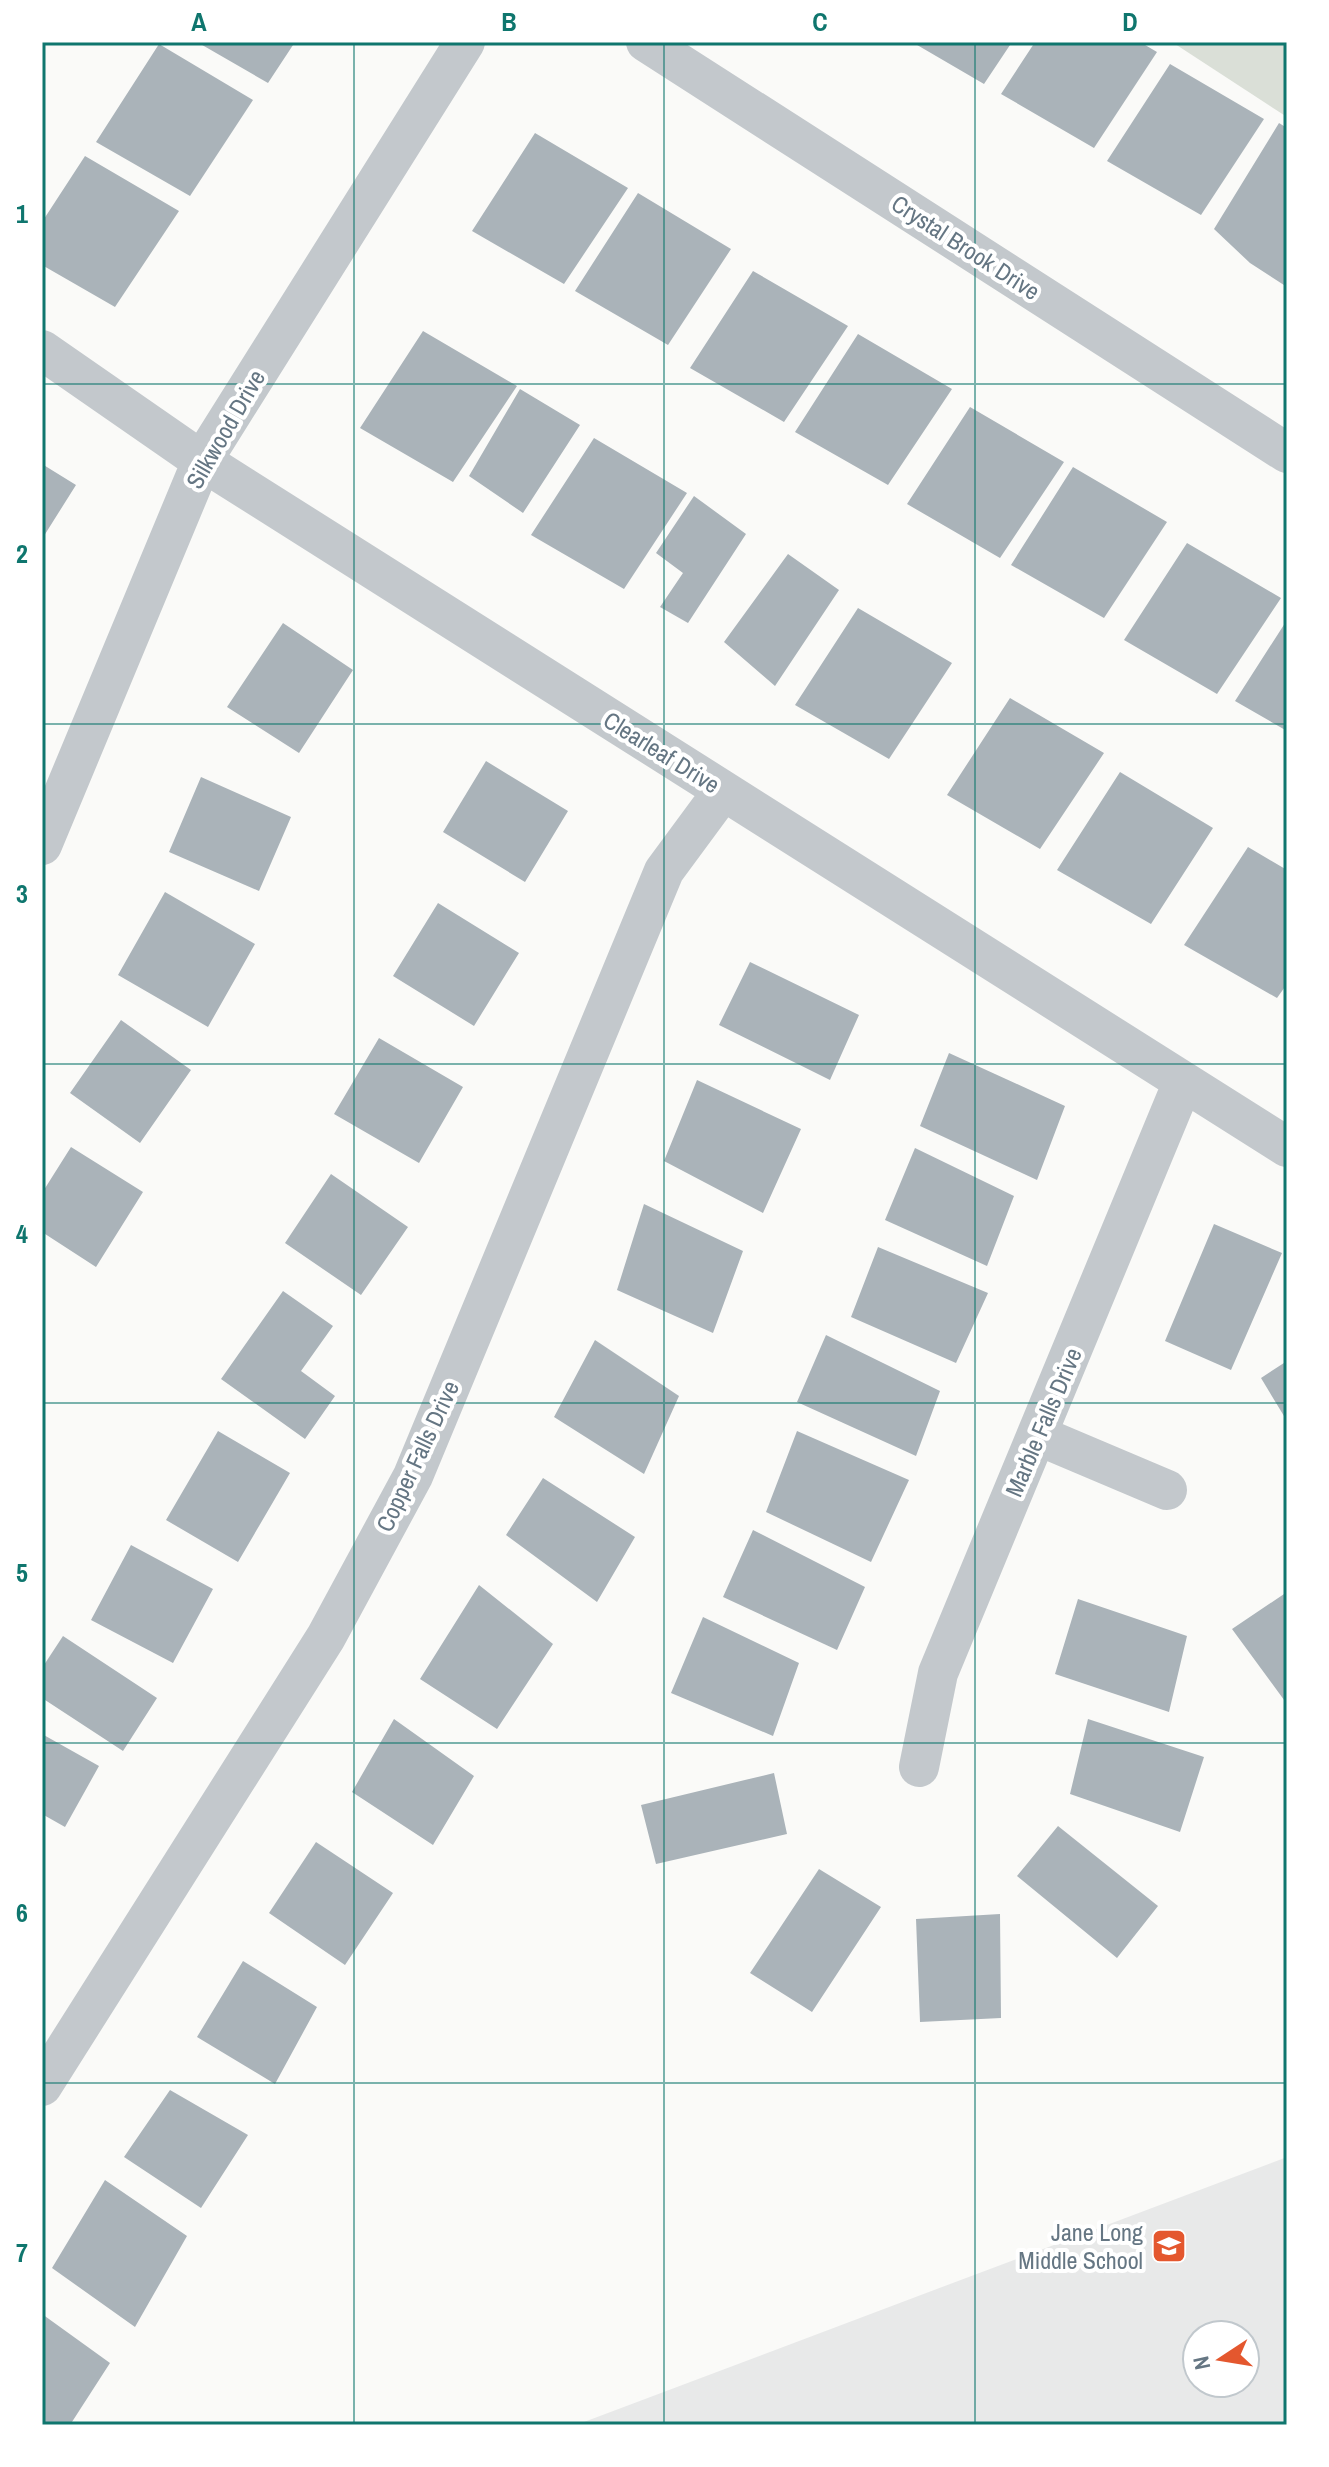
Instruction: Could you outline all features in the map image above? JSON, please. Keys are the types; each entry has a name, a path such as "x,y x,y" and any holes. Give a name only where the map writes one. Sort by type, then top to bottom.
{"street":[{"name":"Silkwood Drive","path":"42,845 202,461 465,42"},
{"name":"Crystal Brook Drive","path":"646,42 1287,453"},
{"name":"Clearleaf Drive","path":"42,350 202,461 1287,1147"},
{"name":"Copper Falls Drive","path":"42,2086 326,1637 413,1476 664,871 723,791"},
{"name":"Marble Falls Drive","path":"919,1767 938,1673 1183,1082"},
{"path":"1037,1435 1167,1490"}],"shaded area":[{"path":"1172,42 1287,42 1287,117"},
{"name":"Jane Long Middle School","path":"1287,2157 1287,2425 576,2425"}],"building":[{"path":"197,42 295,42 268,83"},
{"path":"912,42 1012,42 984,84"},
{"path":"1035,42 1140,42 1157,52 1094,148 1001,94"},
{"path":"159,44 253,100 190,196 96,142"},
{"path":"1170,64 1264,119 1201,215 1107,161"},
{"path":"1279,123 1287,128 1287,287 1250,263 1214,229"},
{"path":"535,133 628,188 564,284 472,231"},
{"path":"85,156 179,211 115,307 42,265 42,222"},
{"path":"638,193 731,249 668,345 575,291"},
{"path":"753,271 848,326 784,422 690,368"},
{"path":"423,331 517,386 453,482 360,428"},
{"path":"858,334 952,389 888,485 795,432"},
{"path":"520,389 580,425 523,513 469,476"},
{"path":"970,407 1064,462 1000,558 907,504"},
{"path":"594,438 687,493 624,589 531,535"},
{"path":"42,464 76,485 42,539"},
{"path":"1073,467 1167,522 1104,618 1011,565"},
{"path":"694,496 746,534 688,623 660,607 683,573 656,553"},
{"path":"1187,543 1281,598 1217,694 1124,640"},
{"path":"788,554 839,590 775,686 724,642"},
{"path":"858,608 952,663 889,759 795,705"},
{"path":"1287,620 1287,731 1235,701"},
{"path":"283,623 353,670 299,753 227,707"},
{"path":"1010,698 1104,753 1040,849 947,795"},
{"path":"486,761 568,811 525,882 443,832"},
{"path":"1120,772 1213,828 1151,924 1057,870"},
{"path":"201,777 291,817 259,891 169,852"},
{"path":"1248,847 1287,870 1287,984 1277,998 1184,945"},
{"path":"165,892 255,944 208,1027 118,975"},
{"path":"438,903 519,953 474,1026 393,976"},
{"path":"750,962 859,1015 830,1080 719,1025"},
{"path":"121,1020 191,1070 140,1143 70,1093"},
{"path":"379,1038 463,1087 419,1163 334,1114"},
{"path":"949,1053 1065,1106 1037,1180 920,1126"},
{"path":"697,1080 801,1129 763,1213 664,1161"},
{"path":"71,1147 143,1192 96,1267 42,1232 42,1193"},
{"path":"915,1148 1014,1196 987,1266 885,1220"},
{"path":"331,1174 408,1227 361,1295 285,1243"},
{"path":"644,1204 743,1251 713,1333 617,1290"},
{"path":"1214,1224 1282,1253 1231,1370 1165,1341"},
{"path":"878,1247 988,1293 956,1363 851,1317"},
{"path":"283,1291 333,1326 301,1371 335,1396 305,1439 221,1379"},
{"path":"826,1335 940,1391 916,1456 797,1402"},
{"path":"595,1340 679,1396 644,1474 554,1417"},
{"path":"1287,1361 1287,1421 1261,1378"},
{"path":"218,1431 290,1473 238,1562 166,1520"},
{"path":"797,1431 909,1480 871,1562 766,1512"},
{"path":"543,1478 635,1537 597,1602 506,1535"},
{"path":"753,1530 865,1587 837,1650 723,1597"},
{"path":"131,1545 213,1589 173,1663 91,1620"},
{"path":"479,1585 553,1644 497,1729 420,1679"},
{"path":"1287,1592 1287,1704 1232,1629"},
{"path":"1078,1599 1187,1636 1169,1712 1055,1674"},
{"path":"703,1617 799,1663 773,1736 671,1693"},
{"path":"63,1636 157,1698 123,1751 42,1698 42,1668"},
{"path":"394,1719 474,1776 433,1845 352,1792"},
{"path":"1088,1719 1204,1757 1180,1832 1070,1794"},
{"path":"42,1734 99,1766 65,1827 42,1814"},
{"path":"774,1773 787,1834 656,1864 641,1805"},
{"path":"1058,1826 1158,1906 1117,1958 1017,1876"},
{"path":"316,1842 393,1893 345,1965 269,1913"},
{"path":"819,1869 881,1907 812,2012 750,1973"},
{"path":"1000,1914 1001,2018 920,2022 916,1919"},
{"path":"243,1961 317,2007 275,2084 197,2037"},
{"path":"170,2090 248,2135 201,2208 124,2157"},
{"path":"105,2180 187,2236 135,2327 52,2268"},
{"path":"42,2314 110,2363 70,2425 42,2425"}],"place":[{"name":"Jane Long Middle School","path":"1169,2246"}]}
